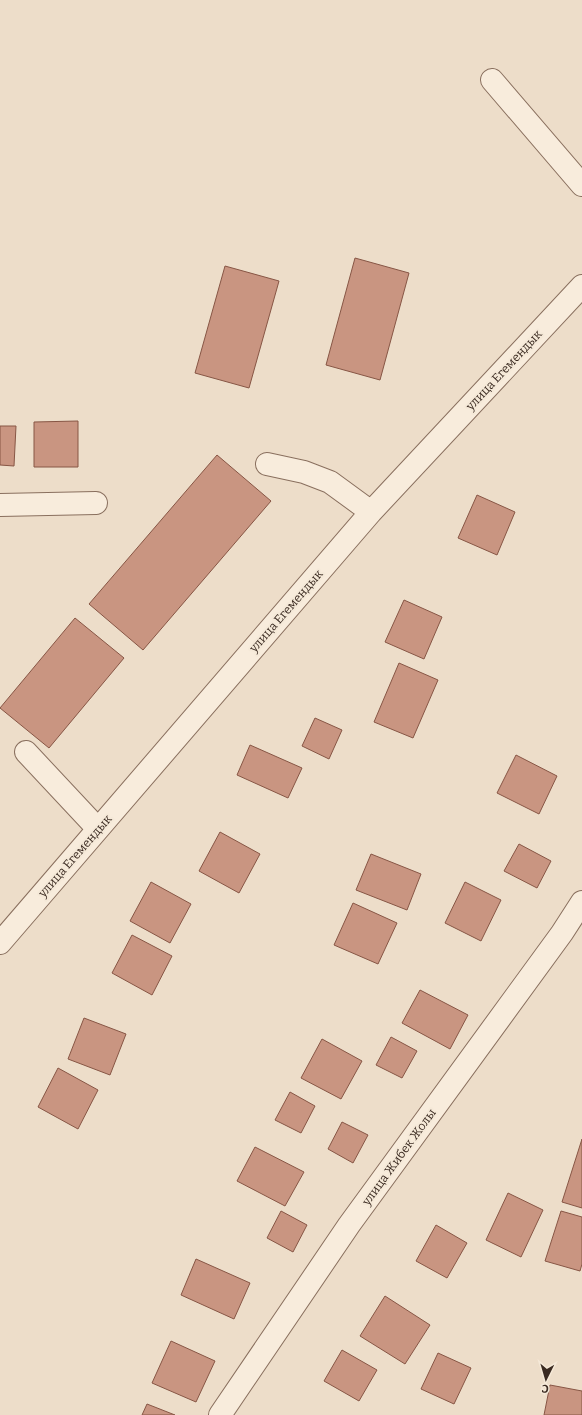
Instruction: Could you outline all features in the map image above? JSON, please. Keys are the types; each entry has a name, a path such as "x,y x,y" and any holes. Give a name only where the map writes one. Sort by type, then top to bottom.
{"street":[{"path":"492,80 582,185"},
{"name":"улица Егемендык","path":"0,943 371,512 582,286"},
{"path":"266,464 304,472 330,482 371,512"},
{"path":"0,505 96,503"},
{"path":"26,752 98,829"},
{"name":"улица Жибек Жолы","path":"220,1415 349,1225 562,933 582,902"}],"building":[{"path":"355,258 409,273 380,380 326,365"},
{"path":"225,266 279,281 249,388 195,373"},
{"path":"78,421 78,467 34,467 34,422"},
{"path":"0,426 16,426 14,466 0,465"},
{"path":"217,455 271,501 143,650 89,604"},
{"path":"477,495 515,512 497,555 458,538"},
{"path":"404,600 442,617 424,659 385,642"},
{"path":"75,618 124,658 49,748 0,708"},
{"path":"399,663 438,680 413,738 374,722"},
{"path":"315,718 342,730 329,759 302,746"},
{"path":"250,745 302,768 288,798 237,775"},
{"path":"516,755 557,776 539,814 497,793"},
{"path":"220,832 260,854 239,893 199,871"},
{"path":"519,844 551,861 537,888 504,871"},
{"path":"371,854 421,874 407,910 356,890"},
{"path":"151,882 191,904 170,943 130,921"},
{"path":"465,882 501,900 481,941 445,923"},
{"path":"353,903 397,923 378,964 334,945"},
{"path":"132,935 172,956 152,995 112,973"},
{"path":"420,990 468,1015 450,1049 402,1023"},
{"path":"84,1018 126,1034 110,1075 68,1059"},
{"path":"391,1037 417,1051 402,1078 376,1065"},
{"path":"322,1039 362,1061 341,1099 301,1078"},
{"path":"58,1068 98,1090 78,1129 38,1107"},
{"path":"290,1092 315,1106 301,1133 275,1120"},
{"path":"342,1122 368,1135 353,1163 328,1149"},
{"path":"582,1139 582,1208 562,1202"},
{"path":"255,1147 304,1172 285,1206 237,1181"},
{"path":"508,1193 543,1210 521,1257 486,1240"},
{"path":"281,1211 307,1225 293,1252 267,1238"},
{"path":"561,1211 582,1217 582,1264 580,1271 545,1261"},
{"path":"436,1225 467,1243 447,1278 416,1261"},
{"path":"196,1259 250,1283 234,1319 181,1295"},
{"path":"385,1296 430,1325 405,1364 360,1336"},
{"path":"171,1341 215,1361 196,1402 152,1383"},
{"path":"342,1350 377,1370 359,1401 324,1381"},
{"path":"438,1353 471,1368 454,1404 421,1389"},
{"path":"550,1385 582,1391 582,1415 544,1415"},
{"path":"147,1404 175,1415 142,1415"}]}
